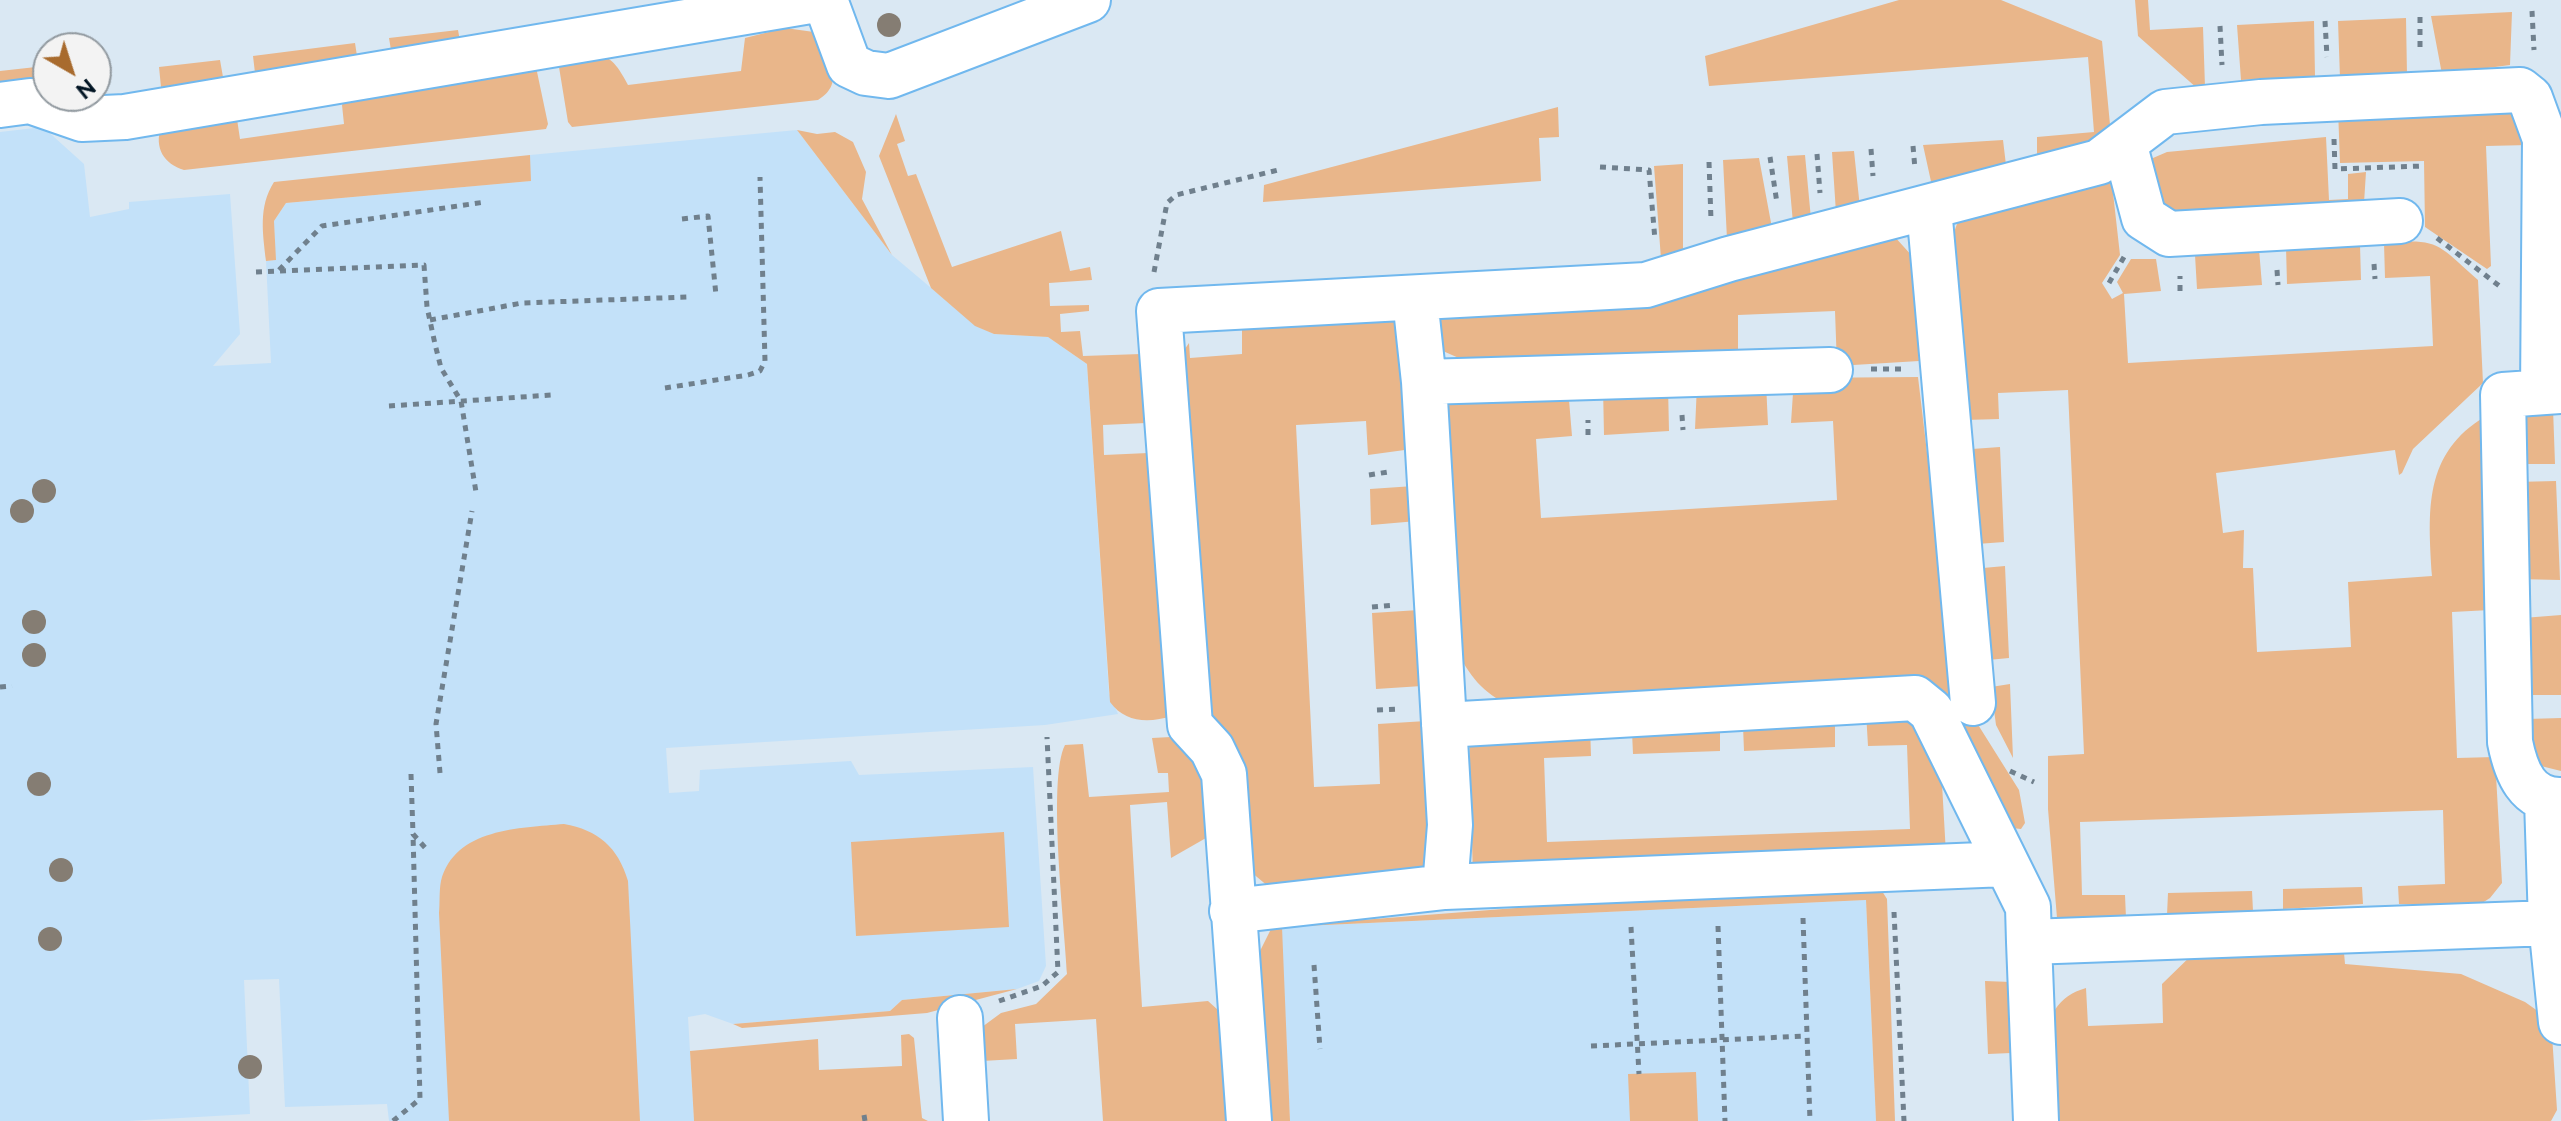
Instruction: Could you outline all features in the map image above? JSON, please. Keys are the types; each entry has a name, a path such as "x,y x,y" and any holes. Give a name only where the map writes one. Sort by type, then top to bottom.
{"street":[{"path":"0,105 30,101 82,119 125,117 816,0"},
{"path":"825,0 849,65 866,73 889,76 1088,0"},
{"path":"1249,1121 1224,774 1212,749 1190,725 1159,311 1646,285 1713,264 2099,162 2165,112 2332,99 2520,90 2530,98 2545,139 2552,391 2503,395 2510,742 2515,766 2525,785 2554,800 2551,923 2561,1022"},
{"path":"2124,143 2144,218 2169,234 2400,221"},
{"path":"1929,208 1973,703"},
{"path":"1415,299 1424,382 1450,825 1445,887"},
{"path":"1424,382 1830,370"},
{"path":"1444,725 1915,698 1931,711 2028,907 2036,1121"},
{"path":"1232,911 1445,887 2006,864"},
{"path":"2029,942 2551,923"},
{"path":"960,1018 966,1121"}],"path":[{"path":"2332,99 2335,169 2423,166"},
{"path":"1709,162 1713,264"},
{"path":"1600,167 1649,170 1658,281"},
{"path":"1159,311 1150,297 1167,203 1187,191 1278,170"},
{"path":"665,388 748,375 760,371 765,361 760,177"},
{"path":"278,271 322,226 485,202"},
{"path":"682,219 708,216 716,295"},
{"path":"256,272 424,265 430,320 441,368 461,401 476,492"},
{"path":"430,320 522,303 687,297"},
{"path":"1830,370 1945,368"},
{"path":"389,406 551,395"},
{"path":"440,773 436,724 472,511"},
{"path":"0,687 12,686"},
{"path":"960,1018 1042,986 1058,972 1047,737"},
{"path":"393,1121 420,1099 411,774"},
{"path":"413,834 428,851"},
{"path":"1892,867 1904,1121"},
{"path":"1803,918 1810,1121"},
{"path":"1718,926 1725,1121"},
{"path":"1631,927 1639,1074"},
{"path":"1314,965 1320,1049"},
{"path":"1591,1046 1806,1036"}],"shaded area":[{"path":"1899,0 2001,0 2102,41 2111,135 2037,159 2037,137 2094,132 2088,57 1709,86 1705,56"},
{"path":"2135,0 2148,0 2150,30 2203,27 2205,87 2198,89 2138,36"},
{"path":"2512,12 2510,65 2442,74 2431,16"},
{"path":"2406,18 2407,75 2340,78 2338,21"},
{"path":"2314,21 2315,76 2241,80 2237,25"},
{"path":"785,28 814,32 828,59 832,68 832,85 818,100 572,127 568,122 558,61 593,56 607,58 621,72 628,85 741,71 745,38"},
{"path":"458,30 460,41 391,50 389,38"},
{"path":"355,43 357,56 255,73 253,56"},
{"path":"220,60 223,77 161,87 159,67"},
{"path":"32,67 32,88 0,89 0,71"},
{"path":"536,67 548,124 546,129 184,170 171,164 160,148 161,127 237,119 240,139 344,124 342,105 346,98"},
{"path":"1558,107 1559,137 1539,138 1541,181 1263,202 1264,185"},
{"path":"2511,107 2529,145 2486,146 2491,266 2487,269 2425,227 2424,161 2340,163 2338,109"},
{"path":"896,114 905,141 897,144 908,176 916,174 952,267 1061,231 1070,271 1090,267 1092,280 1049,283 1050,306 1089,305 1089,311 1060,314 1061,332 1080,331 1083,356 1141,354 1146,423 1103,425 1104,455 1148,453 1172,716 1138,720 1123,714 1110,702 1087,364 1048,337 994,334 975,326 931,288 879,156"},
{"path":"43,127 84,164 90,217 129,209 129,202 230,194 240,334 213,366 271,363 266,261 275,260 274,221 286,203 530,181 530,155 797,130 892,255 975,325 994,334 1048,337 1087,364 1109,693 1118,714 1045,725 666,748 669,793 699,791 700,770 851,761 859,775 1033,767 1046,966 1039,981 1017,989 902,1000 890,1011 733,1024 705,1014 688,1017 694,1121 389,1121 387,1104 285,1107 279,979 244,980 250,1114 128,1121 0,1121 0,132"},
{"path":"797,130 817,134 835,132 853,142 866,172 862,199 892,255"},
{"path":"2326,137 2329,200 2348,199 2348,174 2366,172 2364,203 2190,222 2159,210 2146,161 2167,152"},
{"path":"2003,140 2006,165 1932,186 1923,145"},
{"path":"1854,151 1860,208 1836,213 1832,152"},
{"path":"530,155 531,181 286,203 274,221 276,260 266,261 264,211 274,182"},
{"path":"1805,155 1811,219 1793,223 1787,156"},
{"path":"1759,158 1772,228 1727,239 1723,160"},
{"path":"1683,164 1683,256 1661,259 1654,166"},
{"path":"2111,175 2120,255 2102,283 2112,299 2123,293 2117,282 2131,259 2156,259 2161,291 2124,294 2128,363 2433,346 2430,276 2385,278 2384,243 2417,242 2437,246 2478,280 2483,383 2413,449 2402,473 2399,475 2395,450 2216,473 2223,533 2244,530 2243,568 2253,568 2257,652 2351,647 2348,582 2432,576 2431,507 2440,466 2450,447 2486,416 2490,610 2452,612 2457,758 2495,757 2502,883 2490,898 2479,905 2399,904 2398,886 2445,884 2443,810 2080,822 2082,895 2125,895 2126,918 2057,918 2048,809 2048,756 2084,754 2068,390 1998,393 1999,419 1965,420 1949,246 1957,224 1973,210"},
{"path":"1894,236 1913,257 1919,361 1837,366 1835,311 1738,315 1738,358 1484,369 1436,348 1436,319 1448,311"},
{"path":"2360,245 2361,280 2287,284 2286,247"},
{"path":"2259,249 2262,285 2197,289 2195,255"},
{"path":"1385,314 1398,324 1412,449 1368,455 1366,421 1296,425 1314,787 1380,784 1378,724 1426,721 1438,849 1424,873 1269,887 1245,867 1198,714 1176,362 1189,343 1190,358 1242,354 1242,324"},
{"path":"1918,377 1955,688 2019,790 2025,823 2021,829 2012,828 1935,696 1510,705 1484,689 1466,667 1456,649 1443,401 1568,388 1572,436 1536,439 1541,518 1837,500 1833,421 1791,423 1794,378"},
{"path":"1766,383 1768,425 1695,429 1697,385"},
{"path":"1668,386 1669,431 1604,435 1603,387"},
{"path":"2553,408 2555,464 2516,464 2515,424 2528,409"},
{"path":"2000,447 2004,542 1977,544 1972,449"},
{"path":"2556,481 2560,580 2518,579 2515,482"},
{"path":"1414,486 1417,521 1371,525 1370,489"},
{"path":"2005,566 2009,658 1988,660 1983,568"},
{"path":"1419,610 1422,686 1376,689 1372,613"},
{"path":"2561,615 2561,695 2525,695 2523,618"},
{"path":"2010,684 2013,758 1996,725 1991,687"},
{"path":"1908,710 1932,744 1942,784 1946,854 1473,877 1469,735 1590,725 1591,756 1544,758 1547,842 1910,829 1907,745 1868,746 1866,712"},
{"path":"2561,718 2561,771 2537,765 2527,719"},
{"path":"1835,723 1835,747 1744,751 1743,726"},
{"path":"1720,730 1720,751 1633,754 1632,732"},
{"path":"1152,738 1185,740 1202,754 1213,834 1171,858 1167,802 1130,805 1142,1007 1208,1001 1218,1010 1223,1024 1230,1121 1103,1121 1096,1019 1015,1024 1017,1059 982,1061 982,1027 1001,1013 1036,1004 1067,974 1057,821 1057,789 1065,745 1083,744 1089,797 1169,792 1168,773 1158,773"},
{"path":"564,824 587,831 605,842 619,859 628,881 640,1121 449,1121 439,913 441,881 448,863 474,841 509,830"},
{"path":"1004,832 1009,927 856,936 851,842"},
{"path":"1875,880 1887,899 1895,1121 1876,1121 1866,900 1282,927 1290,1121 1269,1121 1259,953 1272,927"},
{"path":"2362,887 2363,904 2283,909 2283,889"},
{"path":"2252,891 2253,911 2167,915 2168,893"},
{"path":"1866,900 1876,1121 1290,1121 1281,927"},
{"path":"2343,941 2345,964 2461,974 2525,1002 2542,1014 2552,1035 2557,1110 2551,1121 2046,1121 2044,1062 2048,1024 2068,996 2086,988 2088,1026 2163,1023 2162,984 2200,947"},
{"path":"1985,981 2011,982 2011,1053 1988,1054"},
{"path":"1017,989 927,1013 742,1028 733,1024 890,1011 902,1000"},
{"path":"909,1034 914,1038 922,1118 928,1121 694,1121 690,1051 818,1039 819,1070 902,1066 901,1035"},
{"path":"1696,1072 1698,1121 1630,1121 1628,1074"}]}
